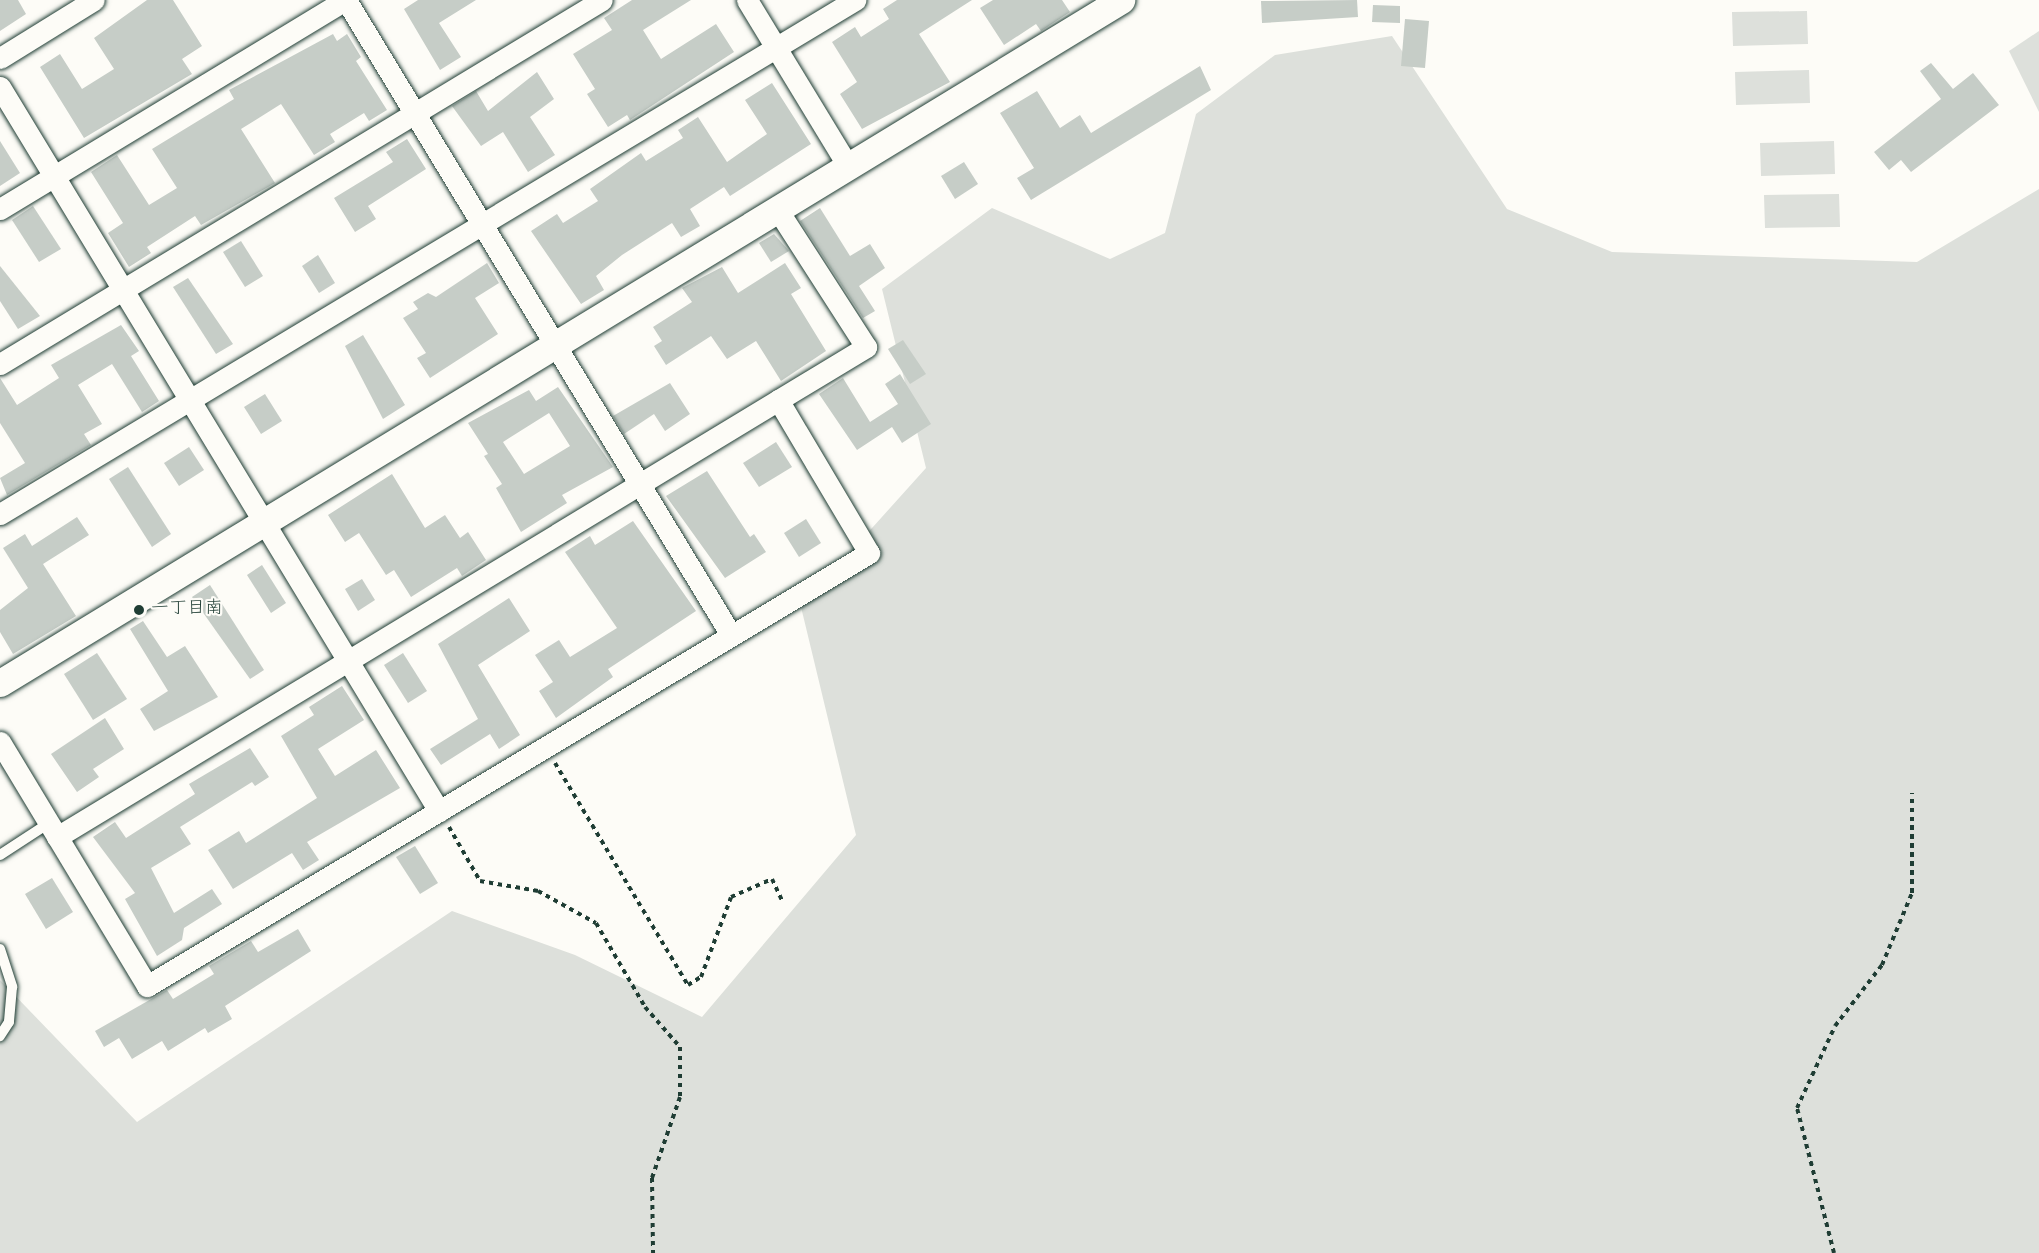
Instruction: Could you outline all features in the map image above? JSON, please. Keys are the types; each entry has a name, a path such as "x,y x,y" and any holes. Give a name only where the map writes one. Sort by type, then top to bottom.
{"street":[{"path":"0,58 94,0"},
{"path":"0,209 346,0 731,635"},
{"path":"0,364 602,0"},
{"path":"747,0 848,166"},
{"path":"0,514 855,0"},
{"path":"0,683 1121,0"},
{"path":"0,87 439,811"},
{"path":"53,830 349,661 866,347 777,209"},
{"path":"0,742 147,986 869,553 778,400"}],"lane":[{"path":"0,855 53,830"},
{"path":"0,949 12,987 9,1022 0,1036"}],"path":[{"path":"545,747 688,985 701,977 731,897 772,879 782,900"},
{"path":"1834,1253 1797,1108 1835,1026 1882,965 1912,893 1912,793"},
{"path":"439,811 480,881 538,891 596,923 645,1007 680,1047 680,1097 652,1178 653,1253"}],"shaded area":[{"path":"1807,11 1808,44 1733,46 1732,12"},
{"path":"2039,31 2039,112 2009,51"},
{"path":"1392,36 1507,209 1612,252 1917,262 2039,189 2039,1253 0,1253 0,980 137,1122 452,911 575,955 702,1017 856,835 801,607 926,468 882,289 992,208 1110,259 1165,233 1196,114 1275,55"},
{"path":"1809,70 1810,103 1736,105 1735,72"},
{"path":"1834,141 1835,174 1761,176 1760,143"},
{"path":"1839,194 1840,227 1765,228 1764,195"}],"building":[{"path":"0,0 18,0 26,14 0,31"},
{"path":"147,0 173,0 202,46 182,59 192,74 84,138 40,67 60,54 82,89 114,69 94,38"},
{"path":"418,0 476,0 439,23 461,57 440,70 404,9"},
{"path":"632,0 691,0 643,30 661,59 716,24 734,52 630,120 627,115 608,127 587,94 595,89 573,54 612,30 604,18"},
{"path":"897,0 972,0 919,34 950,82 862,129 840,94 857,82 832,42 855,27 861,37 889,19 883,9"},
{"path":"993,0 1062,0 1070,12 1041,31 1036,24 1004,45 980,8"},
{"path":"1357,0 1358,17 1262,23 1261,1"},
{"path":"1373,5 1400,6 1400,23 1372,22"},
{"path":"1405,19 1429,21 1425,68 1401,66"},
{"path":"333,34 337,41 347,34 361,57 356,61 387,110 369,121 364,113 330,134 335,142 314,155 281,104 241,129 275,183 201,225 195,216 147,247 151,253 129,267 108,233 123,223 91,172 117,155 149,205 177,188 152,149 234,99 229,90"},
{"path":"1931,63 1953,89 1973,73 1999,105 1911,172 1901,160 1889,170 1874,152 1941,99 1920,71"},
{"path":"1200,66 1211,90 1031,200 1017,178 1034,168 1000,113 1037,91 1060,128 1080,115 1091,133"},
{"path":"537,72 554,99 530,117 555,155 528,172 503,132 481,146 452,106 476,91 488,111"},
{"path":"772,83 811,144 730,196 724,187 690,209 700,226 681,237 672,223 622,255 596,276 604,290 581,304 531,231 557,214 563,223 598,201 590,189 641,153 646,161 683,138 678,130 698,117 727,162 767,134 745,100"},
{"path":"407,139 426,169 368,206 376,219 355,232 334,198 393,162 386,152"},
{"path":"0,141 20,173 0,186"},
{"path":"964,162 978,184 955,199 941,176"},
{"path":"33,206 61,249 39,262 12,220"},
{"path":"820,208 850,256 870,244 885,268 859,286 875,311 863,318 800,221"},
{"path":"774,234 789,251 771,262 759,243"},
{"path":"241,241 263,276 245,287 223,252"},
{"path":"318,255 335,283 319,293 302,266"},
{"path":"487,263 499,283 475,298 498,334 430,378 417,358 426,353 403,318 418,309 413,302 428,293 436,297"},
{"path":"785,263 801,288 791,294 826,351 781,381 756,341 727,359 711,336 666,365 654,346 662,341 653,327 692,302 682,288 722,267 738,293"},
{"path":"0,266 40,316 18,329 0,301"},
{"path":"188,278 233,344 216,354 173,287"},
{"path":"121,325 139,351 131,356 159,401 142,412 112,364 78,385 102,424 84,434 91,445 7,495 0,478 25,463 0,423 0,378 17,405 59,378 51,365"},
{"path":"363,335 405,405 383,419 345,346"},
{"path":"903,340 926,374 910,384 888,349"},
{"path":"900,374 931,424 902,443 892,427 857,450 819,394 843,378 870,422 898,404 885,384"},
{"path":"670,383 690,414 665,431 654,414 624,434 613,416"},
{"path":"558,387 613,467 562,495 567,503 521,532 496,488 502,484 484,456 488,454 468,423 529,390 536,401","holes":["549,413 570,446 524,474 503,442"]},
{"path":"265,394 282,421 261,434 244,407"},
{"path":"776,442 792,467 759,487 743,463"},
{"path":"189,447 204,470 179,486 164,463"},
{"path":"128,467 171,534 152,547 109,479"},
{"path":"707,471 750,537 754,534 766,552 725,578 666,496"},
{"path":"392,474 425,528 445,515 460,538 468,532 486,560 462,576 457,568 411,597 394,570 386,575 359,533 345,542 328,515"},
{"path":"77,517 89,535 43,564 76,616 13,654 0,632 0,610 28,588 3,548 25,534 32,546"},
{"path":"806,519 821,543 799,557 784,533"},
{"path":"633,521 696,611 608,669 613,677 556,718 539,691 553,682 535,655 559,640 570,657 617,628 565,552 590,536 595,545"},
{"path":"262,565 286,603 271,613 247,575"},
{"path":"362,579 375,600 358,611 345,589"},
{"path":"210,585 264,670 250,679 192,597"},
{"path":"509,598 530,631 478,665 520,735 499,749 490,734 441,765 430,749 478,719 438,644"},
{"path":"143,621 167,657 185,646 218,697 154,731 140,709 168,691 130,629"},
{"path":"97,653 127,699 93,720 64,674"},
{"path":"403,653 427,691 408,703 384,665"},
{"path":"342,686 364,720 318,749 335,776 376,750 400,788 307,842 319,860 303,870 292,853 233,889 208,850 239,831 246,843 317,798 281,736 314,715 309,707"},
{"path":"105,718 124,749 93,769 99,777 77,792 51,754"},
{"path":"250,748 269,777 255,786 252,782 180,827 191,844 151,868 174,913 212,889 222,904 184,928 182,940 157,956 125,899 135,893 93,837 115,822 126,838 195,794 189,784"},
{"path":"415,846 438,883 420,894 396,857"},
{"path":"52,878 73,912 46,929 25,894"},
{"path":"298,929 311,951 225,1006 232,1019 208,1033 205,1028 168,1051 162,1041 132,1059 119,1038 104,1047 95,1031 167,990 173,999 214,974 209,966 251,941 258,952"}],"place":[{"name":"一丁目南","path":"139,610"}]}
